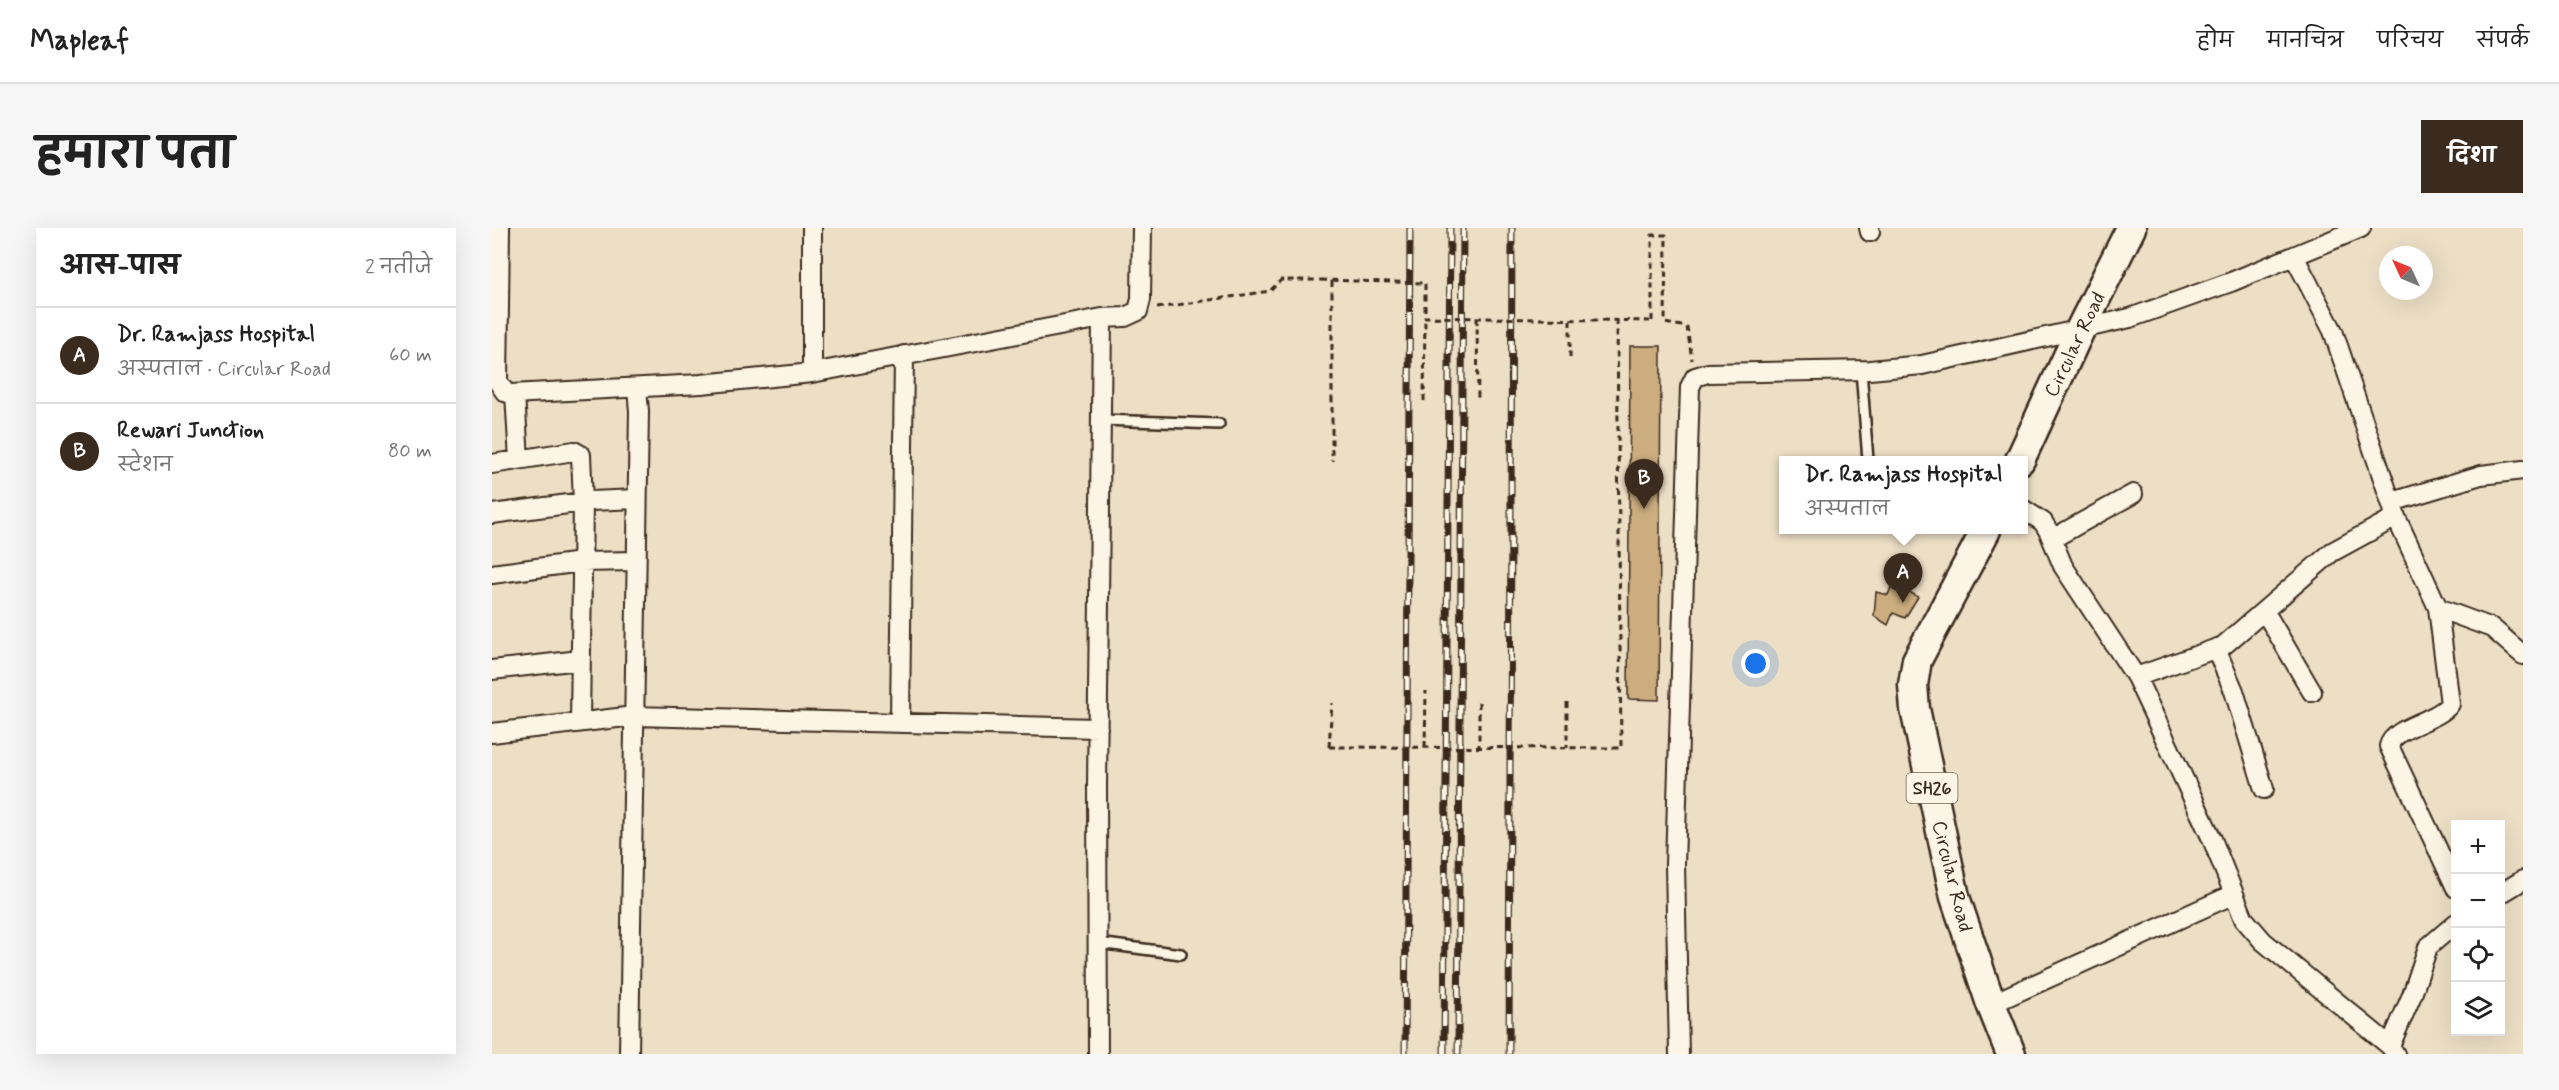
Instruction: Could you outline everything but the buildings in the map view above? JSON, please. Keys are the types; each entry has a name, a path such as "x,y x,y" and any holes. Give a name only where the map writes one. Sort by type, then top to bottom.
{"main road":[{"name":"Circular Road","path":"2022,456 2081,328 2131,228"},
{"name":"Circular Road","path":"1984,534 1927,638 1917,660 1913,685 1915,709 1955,897 1991,1004 2011,1054"}],"street":[{"path":"492,228 500,228 494,345 498,382 505,392 514,394 636,388 812,373 1102,318 1125,317 1138,311 1141,299 1142,228"},
{"path":"812,228 812,373"},
{"path":"1679,1054 1675,865 1690,387 1695,377 1708,373 1861,370 1922,365 2130,318 2180,302 2294,256 2335,233 2361,228"},
{"path":"2294,256 2333,331 2394,510 2438,608 2450,704 2444,712 2396,735 2389,746 2451,877"},
{"path":"1098,1054 1102,318"},
{"path":"900,723 904,355"},
{"path":"629,1054 639,411 636,388"},
{"path":"514,394 519,460"},
{"path":"492,464 580,452 584,502 581,562 580,722"},
{"path":"2136,677 2216,650 2240,634 2332,552 2394,510 2481,475 2523,470"},
{"path":"2052,539 2133,494"},
{"path":"492,514 584,502 637,499"},
{"path":"2028,512 2043,522 2063,566 2136,677 2212,839 2232,895 2244,919 2263,941 2393,1050 2428,947 2451,927"},
{"path":"492,573 581,562 636,561"},
{"path":"2438,608 2492,628 2523,655"},
{"path":"2265,612 2312,692"},
{"path":"2216,650 2234,692 2264,789"},
{"path":"492,670 580,660"},
{"path":"492,733 634,716 1098,728"},
{"path":"2505,891 2523,880"},
{"path":"1991,1004 2232,895"}],"lane":[{"path":"1861,370 1868,456"},
{"path":"1101,420 1219,424"},
{"path":"1098,943 1181,954"}],"path":[{"path":"1425,317 1652,321 1652,235 1666,235 1665,323 1687,327 1695,377"},
{"path":"1138,311 1270,291 1281,280 1425,283 1424,401"},
{"path":"1332,281 1332,461"},
{"path":"1477,318 1478,402"},
{"path":"1569,320 1570,357"},
{"path":"1332,702 1329,747 1621,748 1617,320"},
{"path":"1425,747 1426,691"},
{"path":"1479,702 1479,747"},
{"path":"1567,702 1567,748"}],"railway":[{"path":"1405,1054 1410,228"},
{"path":"1444,1054 1450,228"},
{"path":"1458,1054 1463,228"},
{"path":"1509,1054 1512,228"}],"place":[{"name":"Rewari Junction","path":"1644,509"},
{"name":"Dr. Ramjass Hospital","path":"1903,603"}]}
